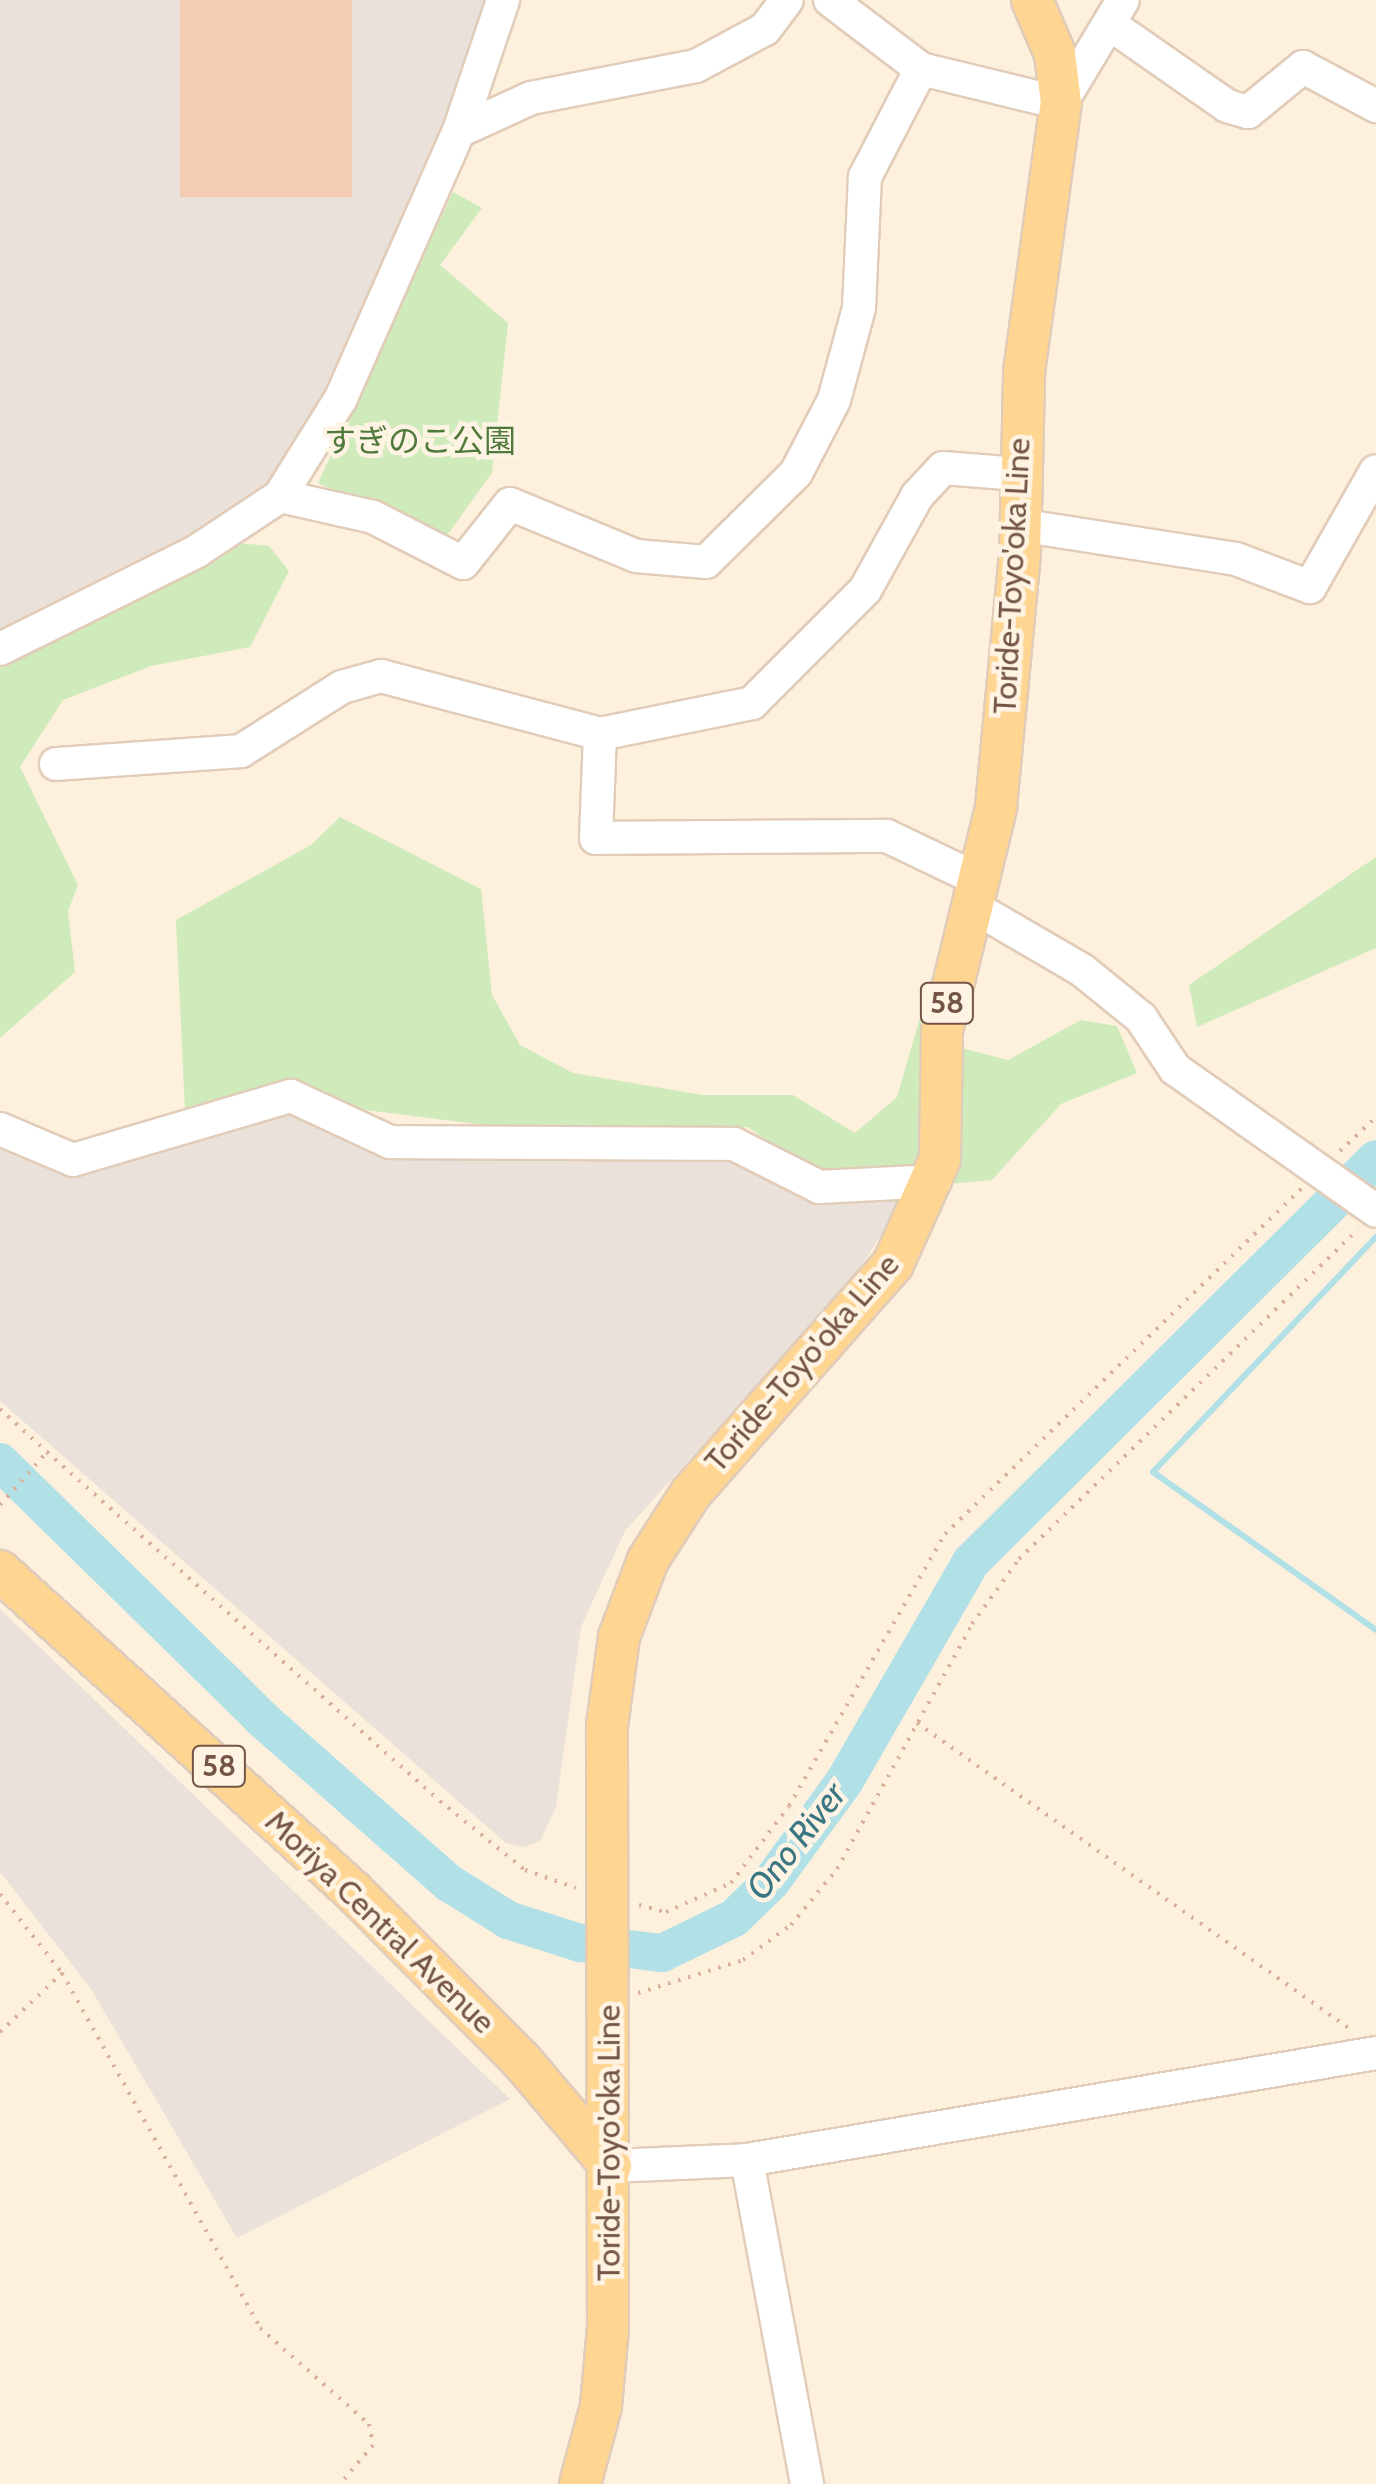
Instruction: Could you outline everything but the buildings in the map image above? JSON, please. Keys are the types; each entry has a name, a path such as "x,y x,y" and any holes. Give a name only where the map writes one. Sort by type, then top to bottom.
{"main road":[{"name":"Toride-Toyo'oka Line","path":"580,2484 605,2370 611,2166 607,1726 619,1637 648,1560 690,1493 894,1264 935,1181 942,1030 996,807 1020,525 1019,474 1062,103 1055,54 1032,0"},
{"name":"Moriya Central Avenue","path":"0,1571 352,1890 521,2060 611,2166"}],"street":[{"path":"0,649 197,550 280,496 341,398 458,131 504,0"},
{"path":"458,131 532,98 696,66 765,29 786,0"},
{"path":"830,0 921,70 1062,103 1117,12 1227,106 1248,112 1303,67 1376,106"},
{"path":"280,496 373,517 462,563 510,504 636,556 706,562 796,474 834,400 859,308 865,176 921,70"},
{"path":"56,764 241,751 342,686 381,676 600,734 752,703 865,590 916,496 943,468 1019,474"},
{"path":"1020,525 1236,559 1310,587 1376,470"},
{"path":"600,734 596,838 887,836 975,892 1082,970 1141,1018 1175,1069 1320,1171 1370,1217"},
{"path":"0,1129 74,1160 290,1096 390,1142 734,1144 819,1187 935,1181"},
{"path":"611,2166 747,2160 1366,2044"},
{"path":"747,2160 807,2484"}],"path":[{"path":"0,1409 526,1870 609,1906 666,1912 731,1883 789,1806 945,1534 1376,1116"},
{"path":"609,1992 743,1960 791,1925 836,1869 916,1723 1019,1558 1370,1217"},
{"path":"0,1504 47,1452"},
{"path":"916,1723 1366,2044"},
{"path":"0,1894 62,1973 260,2328 369,2424 373,2445 340,2484"},
{"path":"0,2032 62,1973"}],"shaded area":[{"path":"0,0 490,0 462,88 321,412 271,481 180,546 0,635"},
{"path":"295,1108 373,1148 733,1157 795,1195 906,1195 857,1273 625,1531 581,1627 556,1807 540,1841 525,1847 506,1843 0,1401 0,1143 58,1171 79,1170"},
{"path":"0,1609 510,2099 237,2238 91,1989 0,1872"}],"green space":[{"name":"すぎのこ公園","path":"453,192 482,208 440,265 508,323 492,473 443,541 318,483"},
{"path":"239,543 269,546 289,571 250,647 151,666 63,700 20,767 78,885 68,911 75,972 0,1038 0,668"},
{"path":"340,817 481,889 492,995 520,1045 573,1073 703,1095 793,1095 855,1133 897,1097 932,976 965,1049 1008,1060 1081,1020 1117,1026 1137,1073 1061,1104 992,1180 904,1188 804,1169 748,1127 534,1131 301,1102 185,1111 176,920 311,845"},
{"path":"1376,857 1376,948 1197,1027 1189,985"}],"waterway":[{"name":"Ono River","path":"0,1462 262,1719 449,1883 508,1920 580,1943 662,1953 734,1918 771,1882 844,1782 971,1562 1376,1159"},
{"path":"1376,1237 1153,1472 1376,1630"}]}
